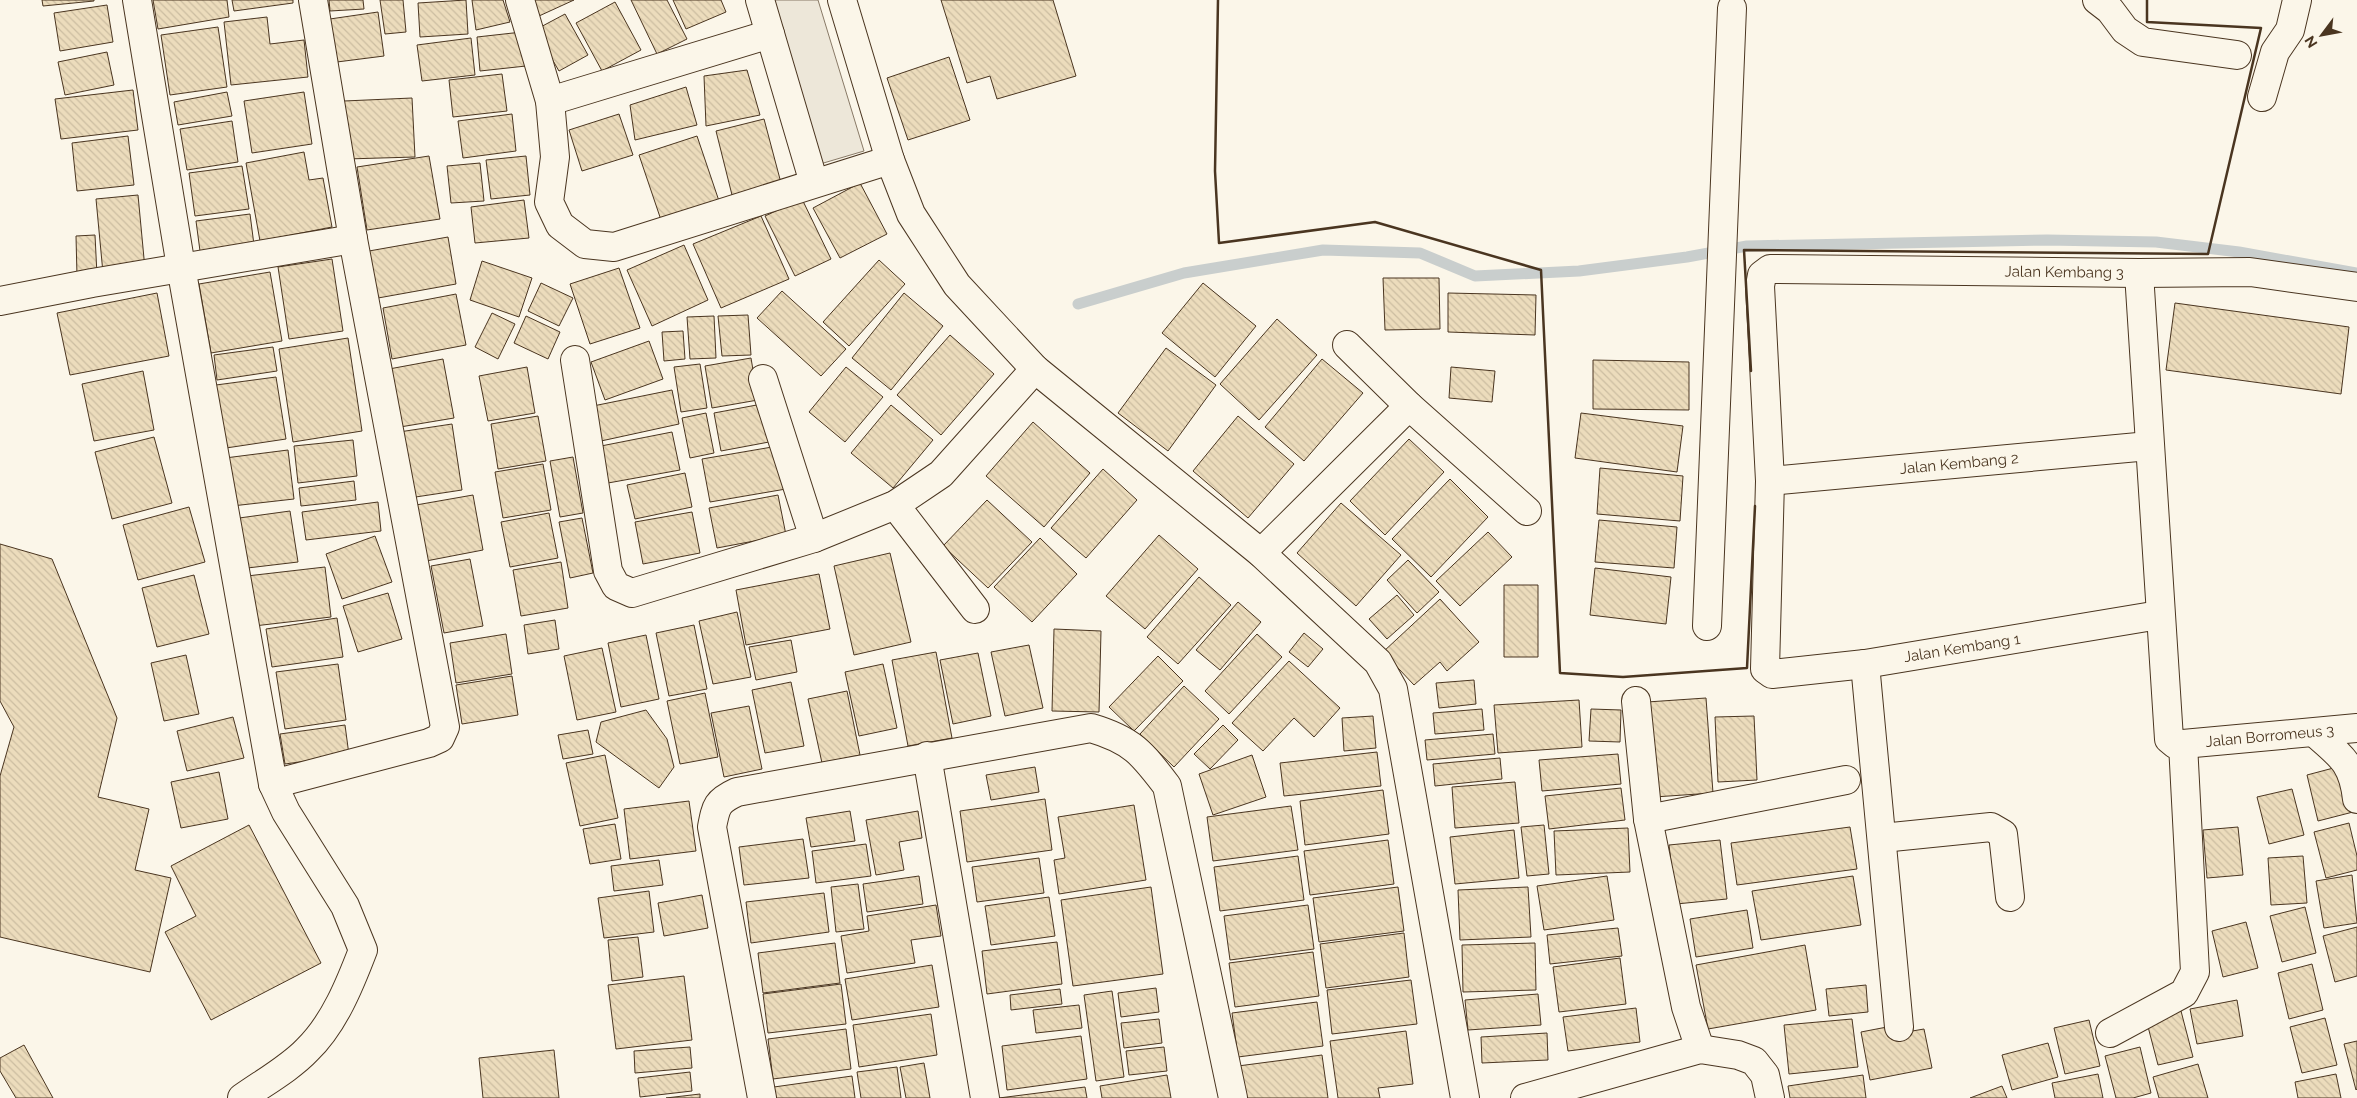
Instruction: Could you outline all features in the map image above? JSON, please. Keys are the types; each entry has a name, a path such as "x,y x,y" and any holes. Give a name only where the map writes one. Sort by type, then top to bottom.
{"street":[{"path":"137,0 181,267 273,784 286,812 345,906 363,950 329,1022 308,1050 242,1098"},
{"path":"273,784 429,743 440,738 445,726 353,239 313,0"},
{"path":"520,0 550,101 555,157 549,202 560,225 585,244 614,247 890,160"},
{"path":"760,0 814,183"},
{"path":"842,0 890,160 911,214 957,284 1035,369 1262,553 1378,662 1393,689 1465,1098"},
{"path":"2097,0 2110,10 2125,30 2143,42 2237,55"},
{"path":"2262,97 2275,52 2290,30 2297,0"},
{"path":"1707,626 1732,3"},
{"path":"550,101 770,34"},
{"path":"0,301 181,267 353,239"},
{"name":"Jalan Kembang 3","path":"1770,481 1760,286 1762,275 1770,268 2138,273 2250,272 2357,288"},
{"path":"2110,1033 2184,993 2196,972 2183,744 2175,744 2169,739 2159,615 2138,273"},
{"path":"1346,345 1409,406 1527,511"},
{"path":"575,360 608,571 616,586 632,593 814,538 895,504 941,474 1035,369"},
{"path":"764,379 814,538"},
{"path":"1262,553 1409,406"},
{"name":"Jalan Kembang 2","path":"1770,481 2149,446"},
{"name":"Jalan Kembang 1","path":"1770,481 1765,669 1772,674 1865,664 2159,615"},
{"path":"895,504 975,609"},
{"path":"1865,664 1899,1028"},
{"path":"1636,701 1648,819 1686,1008 1700,1049"},
{"path":"762,1098 712,827 715,809 722,799 737,792 927,756 1091,728 1114,735 1144,755 1167,786 1233,1098"},
{"name":"Jalan Borromeus 3","path":"2183,744 2316,734 2357,728"},
{"path":"2316,734 2345,760 2355,782 2357,799"},
{"path":"927,756 986,1098"},
{"path":"1648,819 1846,780"},
{"path":"1882,838 1991,827 1998,830 2003,834 2010,897"},
{"path":"1524,1098 1700,1049 1738,1054 1754,1061 1765,1075 1770,1098"}],"shaded area":[{"path":"760,0 818,0 864,151 810,167"}],"building":[{"path":"42,0 94,0 94,1 43,6"},
{"path":"153,0 227,0 229,17 158,29"},
{"path":"232,0 293,0 293,3 234,11"},
{"path":"329,0 363,0 364,9 330,11"},
{"path":"380,0 403,0 406,32 385,34"},
{"path":"466,0 468,34 420,37 418,3"},
{"path":"472,0 503,0 510,22 476,30"},
{"path":"532,0 574,0 539,16"},
{"path":"631,0 667,0 687,39 657,54"},
{"path":"673,0 721,0 726,12 686,29"},
{"path":"941,0 1053,0 1076,76 997,99 990,76 967,83"},
{"path":"615,2 641,50 602,71 576,23"},
{"path":"107,5 113,42 60,51 54,13"},
{"path":"378,12 384,56 329,63 323,20"},
{"path":"565,14 588,55 559,71 535,30"},
{"path":"267,17 270,44 304,40 308,77 231,85 224,22"},
{"path":"218,27 227,87 170,95 161,35"},
{"path":"522,32 526,66 480,71 477,37"},
{"path":"471,38 475,75 422,81 417,45"},
{"path":"107,52 114,85 65,95 58,62"},
{"path":"949,57 970,120 908,140 887,78"},
{"path":"747,70 760,115 706,126 704,76"},
{"path":"502,74 507,111 453,117 449,80"},
{"path":"686,87 697,125 635,140 630,105"},
{"path":"133,90 138,130 61,139 55,99"},
{"path":"227,92 232,116 178,125 174,102"},
{"path":"304,92 312,144 252,153 244,101"},
{"path":"412,98 415,157 346,159 344,101"},
{"path":"512,114 516,151 463,158 458,121"},
{"path":"619,114 633,155 582,171 569,130"},
{"path":"764,119 781,183 732,195 716,131"},
{"path":"232,121 238,162 187,170 180,129"},
{"path":"128,136 134,185 77,191 72,143"},
{"path":"697,136 719,201 661,220 639,155"},
{"path":"304,152 309,180 323,178 332,227 260,241 246,163"},
{"path":"429,156 440,219 367,230 357,167"},
{"path":"526,156 530,195 491,199 486,160"},
{"path":"480,163 484,201 451,203 447,166"},
{"path":"242,166 249,209 195,216 189,173"},
{"path":"860,183 887,234 840,258 813,208"},
{"path":"138,195 145,269 103,273 96,199"},
{"path":"802,199 831,259 795,276 765,216"},
{"path":"524,200 529,238 475,243 471,207"},
{"path":"250,214 254,245 200,251 196,221"},
{"path":"761,216 789,279 721,308 693,244"},
{"path":"95,235 97,275 77,276 76,236"},
{"path":"448,237 456,284 378,298 369,251"},
{"path":"684,245 708,300 652,326 627,270"},
{"path":"332,259 343,331 289,339 278,267"},
{"path":"879,260 905,284 849,346 823,322"},
{"path":"482,261 532,278 519,317 470,300"},
{"path":"619,268 640,328 590,344 570,284"},
{"path":"270,272 282,341 211,353 199,284"},
{"path":"1383,278 1439,278 1440,329 1385,330"},
{"path":"541,283 573,298 559,326 528,311"},
{"path":"1203,283 1256,326 1215,377 1162,333"},
{"path":"782,291 846,349 821,376 757,318"},
{"path":"157,293 169,356 70,375 57,313"},
{"path":"904,293 943,326 891,390 852,358"},
{"path":"1448,293 1536,295 1535,335 1448,332"},
{"path":"456,294 466,345 392,359 383,308"},
{"path":"2175,303 2349,327 2341,394 2166,370"},
{"path":"492,313 515,324 498,359 475,347"},
{"path":"748,315 751,355 722,356 718,316"},
{"path":"526,316 560,332 548,359 514,343"},
{"path":"714,316 716,358 690,359 687,317"},
{"path":"1277,319 1317,355 1259,420 1220,384"},
{"path":"683,331 685,359 664,361 662,332"},
{"path":"950,335 994,374 941,435 897,395"},
{"path":"348,338 362,431 293,442 279,349"},
{"path":"649,341 663,379 605,400 591,362"},
{"path":"273,347 277,371 217,380 214,355"},
{"path":"1166,348 1216,385 1168,451 1118,413"},
{"path":"751,358 758,400 712,408 705,366"},
{"path":"443,359 454,418 400,427 389,369"},
{"path":"1322,359 1363,393 1304,461 1265,427"},
{"path":"1593,360 1689,362 1689,410 1593,409"},
{"path":"700,364 707,408 681,412 674,367"},
{"path":"527,367 535,413 488,421 479,376"},
{"path":"846,367 883,397 845,442 809,412"},
{"path":"1451,367 1495,371 1492,402 1449,398"},
{"path":"143,371 154,430 94,441 82,384"},
{"path":"276,377 286,439 226,448 216,385"},
{"path":"672,390 679,424 601,441 593,406"},
{"path":"762,404 769,442 721,451 714,413"},
{"path":"891,405 933,440 893,488 851,453"},
{"path":"706,413 714,453 690,458 682,418"},
{"path":"1581,413 1683,426 1677,472 1575,458"},
{"path":"538,416 546,461 498,469 491,424"},
{"path":"1238,416 1294,464 1248,518 1193,471"},
{"path":"1033,422 1090,473 1044,527 986,476"},
{"path":"452,424 462,490 409,498 399,432"},
{"path":"672,432 680,470 608,483 601,446"},
{"path":"154,437 172,503 112,519 95,452"},
{"path":"1409,439 1444,472 1385,535 1350,501"},
{"path":"353,440 357,476 298,483 294,446"},
{"path":"778,446 786,489 710,502 702,459"},
{"path":"288,450 294,499 232,506 225,458"},
{"path":"573,457 583,513 560,517 550,461"},
{"path":"543,464 551,510 503,518 495,472"},
{"path":"1600,468 1683,476 1680,521 1597,514"},
{"path":"1103,469 1137,500 1086,558 1051,528"},
{"path":"685,473 692,507 635,519 627,485"},
{"path":"1450,479 1488,517 1431,577 1392,539"},
{"path":"354,481 356,500 301,506 299,488"},
{"path":"473,495 483,550 426,561 416,505"},
{"path":"778,495 786,535 717,548 709,508"},
{"path":"987,500 1032,542 988,588 943,546"},
{"path":"378,502 381,531 306,540 302,512"},
{"path":"1341,503 1401,555 1356,606 1297,553"},
{"path":"189,507 205,562 138,580 123,525"},
{"path":"290,511 298,562 239,569 232,519"},
{"path":"692,512 700,553 643,564 635,522"},
{"path":"549,513 558,558 510,567 501,522"},
{"path":"582,518 593,573 570,578 559,522"},
{"path":"1599,520 1677,527 1674,568 1595,562"},
{"path":"1488,532 1512,557 1460,606 1436,581"},
{"path":"1159,535 1198,569 1145,629 1106,596"},
{"path":"375,536 392,582 342,599 326,554"},
{"path":"1040,538 1077,574 1032,622 994,587"},
{"path":"0,544 52,559 117,718 98,797 149,809 135,870 171,878 150,972 0,937 0,776 14,727 0,701"},
{"path":"890,553 911,642 854,655 834,566"},
{"path":"470,559 483,626 444,633 431,566"},
{"path":"1408,560 1439,592 1417,613 1387,580"},
{"path":"561,562 568,608 521,616 513,570"},
{"path":"325,567 331,617 254,626 247,576"},
{"path":"1595,568 1671,577 1666,624 1590,615"},
{"path":"819,574 830,629 746,645 736,590"},
{"path":"194,575 209,634 157,647 142,588"},
{"path":"1199,577 1231,605 1178,664 1147,637"},
{"path":"1504,585 1538,585 1538,657 1504,657"},
{"path":"388,593 402,639 358,652 343,606"},
{"path":"1397,595 1414,615 1387,639 1369,619"},
{"path":"1440,599 1479,642 1447,671 1440,662 1414,685 1383,652"},
{"path":"1238,602 1261,622 1220,670 1196,650"},
{"path":"737,612 751,677 713,684 699,621"},
{"path":"337,618 343,657 272,667 266,629"},
{"path":"555,620 559,649 528,654 524,625"},
{"path":"694,625 707,689 669,696 656,633"},
{"path":"1054,629 1101,631 1099,712 1052,711"},
{"path":"1304,633 1323,649 1308,667 1289,652"},
{"path":"506,634 512,674 456,683 450,643"},
{"path":"1257,634 1282,657 1229,714 1205,691"},
{"path":"646,635 659,699 621,707 608,643"},
{"path":"791,640 797,672 756,680 749,647"},
{"path":"1029,645 1043,708 1005,716 991,652"},
{"path":"602,648 616,712 577,720 564,656"},
{"path":"936,652 952,738 908,746 892,660"},
{"path":"978,653 991,716 953,724 940,660"},
{"path":"186,655 199,714 164,721 151,663"},
{"path":"1158,656 1183,681 1134,731 1109,707"},
{"path":"1289,661 1340,708 1314,737 1294,718 1263,751 1232,723"},
{"path":"338,664 346,720 285,729 276,672"},
{"path":"883,664 897,728 859,736 845,672"},
{"path":"512,676 518,715 462,724 456,685"},
{"path":"1474,680 1476,704 1439,708 1436,683"},
{"path":"791,682 804,746 765,753 752,690"},
{"path":"1184,686 1219,719 1174,767 1140,734"},
{"path":"847,691 860,755 822,763 808,699"},
{"path":"705,693 718,757 680,764 667,701"},
{"path":"1706,698 1713,793 1654,797 1647,702"},
{"path":"1579,700 1582,747 1498,753 1494,705"},
{"path":"749,706 762,769 724,777 711,713"},
{"path":"1482,709 1484,730 1435,734 1433,713"},
{"path":"1591,709 1621,710 1620,742 1589,741"},
{"path":"646,710 667,739 674,767 659,788 596,742 601,722"},
{"path":"1373,716 1376,748 1344,751 1342,718"},
{"path":"1754,716 1757,780 1718,782 1715,717"},
{"path":"233,717 244,758 187,771 177,731"},
{"path":"345,725 349,755 285,764 280,734"},
{"path":"1223,725 1238,740 1210,769 1194,754"},
{"path":"588,730 593,754 563,759 558,735"},
{"path":"1493,734 1495,754 1427,760 1425,740"},
{"path":"1377,752 1381,786 1284,796 1280,763"},
{"path":"1618,754 1621,784 1542,791 1539,760"},
{"path":"605,755 618,818 580,826 566,763"},
{"path":"1252,755 1266,797 1213,815 1199,774"},
{"path":"1500,758 1502,779 1435,786 1433,764"},
{"path":"2341,766 2353,812 2318,821 2307,775"},
{"path":"1035,767 1039,792 991,800 986,775"},
{"path":"219,772 228,819 181,828 171,782"},
{"path":"1515,782 1519,823 1455,828 1452,787"},
{"path":"1621,788 1625,820 1549,829 1545,796"},
{"path":"2292,789 2304,835 2269,844 2257,797"},
{"path":"1383,790 1389,834 1305,845 1300,801"},
{"path":"1045,799 1052,850 967,862 960,811"},
{"path":"689,801 696,851 630,859 624,809"},
{"path":"1134,805 1146,880 1059,894 1054,860 1065,858 1058,817"},
{"path":"1291,806 1298,850 1213,861 1207,817"},
{"path":"850,811 855,841 811,847 806,818"},
{"path":"918,811 922,838 899,842 904,870 876,875 866,820"},
{"path":"2349,823 2357,856 2357,870 2326,878 2314,832"},
{"path":"615,824 621,859 590,864 583,829"},
{"path":"249,825 321,963 211,1020 165,932 196,916 171,866"},
{"path":"1544,825 1549,874 1527,876 1521,827"},
{"path":"1850,827 1857,869 1737,885 1731,843"},
{"path":"2238,827 2243,875 2207,878 2203,830"},
{"path":"1628,828 1630,872 1556,875 1554,831"},
{"path":"1514,830 1519,878 1455,884 1450,837"},
{"path":"803,839 809,878 744,885 739,847"},
{"path":"1388,840 1394,884 1310,895 1304,851"},
{"path":"1720,840 1727,899 1676,904 1669,845"},
{"path":"866,844 871,876 816,883 812,851"},
{"path":"1298,856 1304,900 1220,911 1214,867"},
{"path":"2303,856 2307,903 2271,905 2268,858"},
{"path":"1039,858 1044,893 977,902 972,867"},
{"path":"659,860 663,885 614,891 611,866"},
{"path":"2352,875 2357,923 2324,928 2316,881"},
{"path":"919,876 923,904 867,912 863,884"},
{"path":"1607,876 1614,920 1544,930 1537,886"},
{"path":"1853,876 1861,925 1761,940 1752,891"},
{"path":"858,884 864,929 836,932 831,887"},
{"path":"1151,887 1163,974 1073,986 1061,900"},
{"path":"1398,887 1404,931 1319,942 1313,898"},
{"path":"1528,887 1531,937 1460,940 1458,890"},
{"path":"649,891 654,932 604,938 598,898"},
{"path":"824,893 829,932 751,943 746,902"},
{"path":"702,895 708,928 664,936 658,903"},
{"path":"1049,897 1055,936 991,945 985,906"},
{"path":"936,905 941,936 911,940 915,963 847,973 841,936 869,931 867,916"},
{"path":"1308,905 1314,949 1230,960 1224,916"},
{"path":"2305,907 2316,953 2282,962 2270,916"},
{"path":"1747,910 1753,948 1696,957 1690,919"},
{"path":"2246,922 2258,968 2223,977 2212,931"},
{"path":"2357,927 2357,976 2335,982 2323,936"},
{"path":"1618,928 1622,956 1550,964 1547,935"},
{"path":"1404,933 1409,977 1326,988 1320,944"},
{"path":"638,937 643,977 612,981 608,940"},
{"path":"1057,942 1062,984 987,994 982,951"},
{"path":"835,943 840,983 763,993 758,953"},
{"path":"1535,943 1536,990 1463,992 1462,945"},
{"path":"1805,945 1816,1010 1708,1029 1696,965"},
{"path":"1313,952 1319,996 1235,1007 1229,963"},
{"path":"1620,958 1626,1004 1559,1012 1553,967"},
{"path":"2312,964 2323,1010 2289,1019 2278,973"},
{"path":"932,965 939,1007 852,1020 845,979"},
{"path":"684,976 692,1040 616,1049 608,985"},
{"path":"1411,980 1417,1024 1332,1034 1327,990"},
{"path":"841,984 846,1024 768,1033 763,994"},
{"path":"1866,985 1868,1012 1829,1016 1826,989"},
{"path":"1156,988 1159,1012 1121,1017 1118,993"},
{"path":"1060,989 1062,1004 1011,1010 1010,995"},
{"path":"1112,991 1124,1077 1096,1081 1084,995"},
{"path":"1538,994 1541,1025 1468,1030 1465,1000"},
{"path":"2237,1000 2243,1036 2197,1044 2190,1009"},
{"path":"1317,1002 1323,1046 1238,1057 1232,1013"},
{"path":"1079,1005 1082,1028 1036,1033 1033,1010"},
{"path":"1636,1008 1640,1042 1568,1051 1563,1017"},
{"path":"2181,1011 2193,1057 2158,1065 2146,1019"},
{"path":"931,1014 937,1055 859,1067 853,1025"},
{"path":"2325,1018 2337,1065 2302,1073 2290,1027"},
{"path":"1159,1019 1162,1043 1124,1048 1121,1023"},
{"path":"1852,1019 1858,1067 1789,1074 1784,1025"},
{"path":"2089,1020 2100,1066 2065,1074 2054,1028"},
{"path":"1887,1027 1889,1035 1924,1029 1932,1068 1870,1080 1861,1032"},
{"path":"846,1029 851,1069 773,1079 768,1039"},
{"path":"1406,1031 1413,1084 1378,1088 1380,1098 1338,1098 1330,1041"},
{"path":"1547,1033 1548,1060 1482,1063 1481,1037"},
{"path":"1081,1036 1087,1079 1007,1090 1002,1046"},
{"path":"2357,1041 2357,1089 2356,1090 2344,1044"},
{"path":"2048,1043 2058,1077 2012,1090 2002,1055"},
{"path":"24,1045 53,1098 16,1098 0,1071 0,1058"},
{"path":"690,1047 692,1068 635,1073 634,1051"},
{"path":"1164,1047 1167,1071 1129,1075 1126,1051"},
{"path":"2140,1047 2151,1093 2133,1098 2116,1098 2105,1056"},
{"path":"554,1050 559,1098 483,1098 479,1058"},
{"path":"1322,1055 1328,1098 1242,1098 1238,1066"},
{"path":"924,1063 930,1098 906,1098 900,1067"},
{"path":"2198,1064 2208,1098 2159,1098 2153,1077"},
{"path":"897,1067 901,1098 861,1098 857,1072"},
{"path":"690,1072 692,1091 640,1097 638,1078"},
{"path":"2098,1074 2103,1098 2055,1098 2052,1083"},
{"path":"2336,1074 2341,1098 2298,1098 2295,1082"},
{"path":"1167,1075 1171,1098 1102,1098 1100,1086"},
{"path":"1863,1075 1866,1098 1790,1098 1788,1086"},
{"path":"852,1076 855,1098 776,1098 774,1087"},
{"path":"2002,1086 2007,1098 1970,1098"},
{"path":"1085,1087 1087,1098 999,1098"},
{"path":"700,1094 700,1098 666,1098"}],"waterway":[{"path":"1078,304 1184,273 1323,250 1420,253 1475,276 1579,271 1687,257 1747,246 2047,240 2156,242 2239,252 2357,273"}],"wall":[{"path":"1218,0 1215,171 1219,243 1375,222 1541,270 1560,673 1623,677 1747,668 1755,506"},
{"path":"1751,371 1744,250 2208,254 2261,28 2147,22 2147,0"}]}
